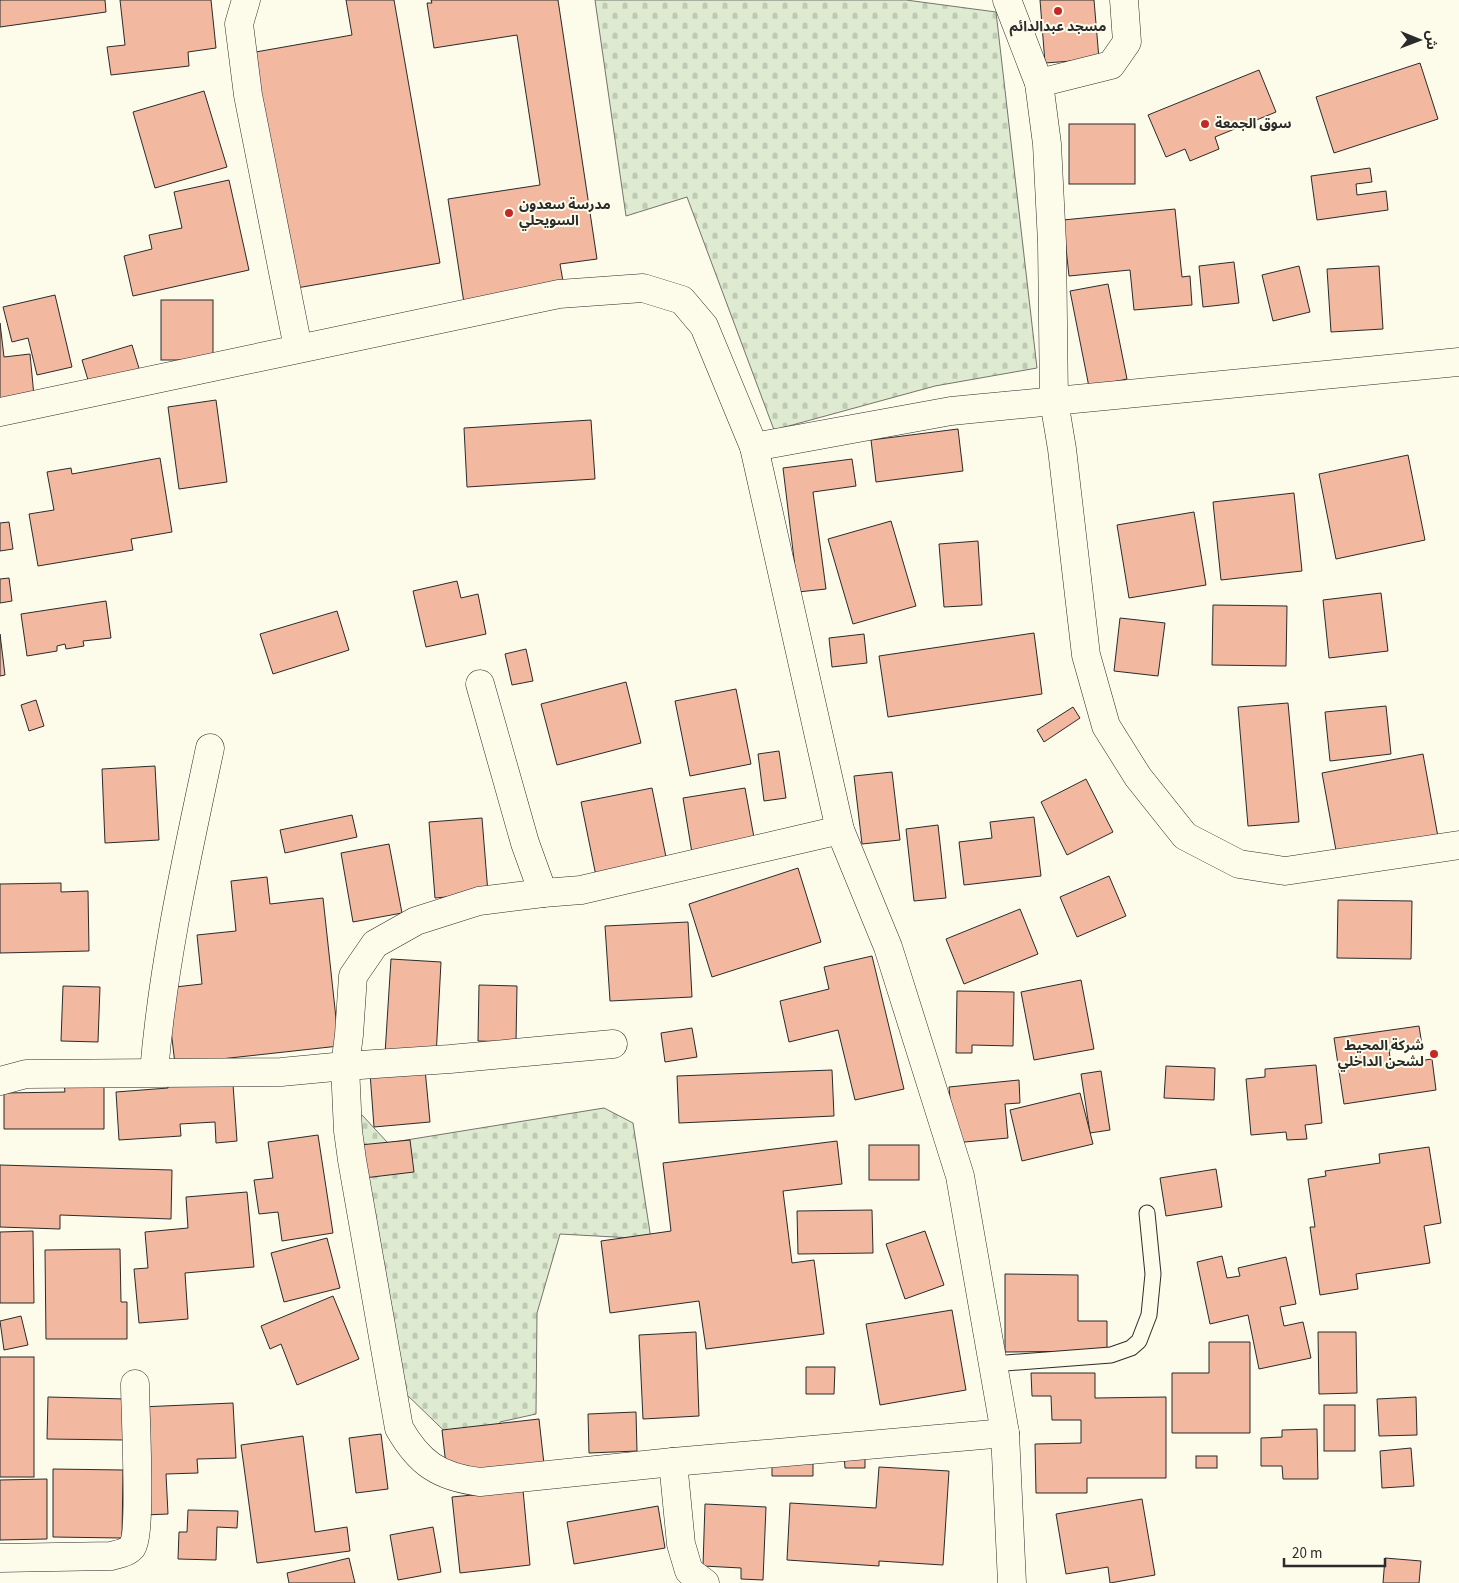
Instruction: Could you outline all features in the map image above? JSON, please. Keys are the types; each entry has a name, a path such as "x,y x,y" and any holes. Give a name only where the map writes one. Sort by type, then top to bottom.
{"street":[{"path":"246,0 239,24 248,95 298,348"},
{"path":"1007,0 1039,83 1047,144 1052,242 1054,401 1062,449 1086,655 1106,726 1138,777 1185,836 1239,864 1285,871 1459,845"},
{"path":"1039,83 1111,65 1127,42 1124,0"},
{"path":"0,412 559,294 643,288 682,300 704,326 754,447 840,830 888,947 960,1176 1005,1433 1012,1583"},
{"path":"754,447 951,411 1459,362"},
{"path":"480,684 525,843 543,893"},
{"path":"154,1072 160,1007 176,906 210,748"},
{"path":"840,830 581,890 479,901 416,921 374,944 352,976 349,1035 345,1066 348,1130 353,1169 399,1428 409,1446 423,1461 440,1472 460,1479 480,1482 673,1462 1005,1433"},
{"path":"0,1081 26,1074 281,1072 613,1044"},
{"path":"0,1558 111,1556 127,1551 133,1546 136,1536 137,1511 135,1384"},
{"path":"673,1462 681,1544 689,1571 705,1583"}],"lane":[{"path":"993,1364 1111,1355 1131,1348 1139,1341 1149,1315 1153,1274 1147,1213"}],"green space":[{"path":"595,0 906,0 996,12 1037,368 935,386 774,430 687,197 626,216"},
{"path":"604,1108 633,1123 651,1239 560,1234 537,1313 536,1414 500,1422 498,1452 464,1450 404,1392 335,1129 362,1115 388,1143"}],"building":[{"path":"0,0 105,0 106,12 0,27"},
{"path":"120,0 211,0 216,48 188,52 189,66 111,75 107,47 125,45"},
{"path":"346,0 394,0 440,263 291,289 250,53 352,35"},
{"path":"431,0 558,0 597,259 560,264 564,287 464,303 448,199 540,185 517,35 434,48 427,3 432,3"},
{"path":"1040,0 1094,0 1099,59 1045,63"},
{"path":"1420,63 1438,119 1334,153 1316,97"},
{"path":"1259,70 1276,112 1215,137 1219,149 1190,161 1185,149 1166,157 1148,115"},
{"path":"204,91 227,167 155,188 133,112"},
{"path":"1069,124 1135,124 1135,184 1069,184"},
{"path":"1370,168 1372,182 1356,184 1357,195 1386,191 1388,210 1317,220 1311,176"},
{"path":"229,180 249,270 133,296 124,256 152,249 149,235 182,228 174,192"},
{"path":"1175,209 1182,277 1190,276 1192,305 1134,310 1130,270 1069,276 1063,220"},
{"path":"1234,262 1239,303 1203,307 1199,266"},
{"path":"1299,266 1310,312 1273,321 1262,275"},
{"path":"1379,266 1383,329 1331,332 1327,269"},
{"path":"1108,284 1127,379 1089,387 1070,291"},
{"path":"55,295 72,367 37,375 28,338 12,342 3,307"},
{"path":"161,300 213,300 213,360 161,360"},
{"path":"0,323 4,357 30,354 34,396 0,400"},
{"path":"132,345 141,375 91,390 82,360"},
{"path":"216,400 227,482 179,489 168,407"},
{"path":"591,420 595,479 467,487 464,428"},
{"path":"958,429 963,471 876,482 871,440"},
{"path":"1408,455 1425,540 1336,559 1319,474"},
{"path":"160,458 172,532 131,539 133,550 38,566 29,514 54,510 47,472 71,468 72,474"},
{"path":"852,459 856,486 813,492 826,589 798,592 783,468"},
{"path":"1294,493 1302,571 1221,580 1213,502"},
{"path":"1194,512 1206,585 1129,598 1117,525"},
{"path":"891,521 916,606 853,624 828,539"},
{"path":"9,522 13,549 0,551 0,523"},
{"path":"978,541 982,605 944,607 939,544"},
{"path":"9,578 12,601 0,603 0,579"},
{"path":"457,581 461,598 478,594 486,634 426,647 413,591"},
{"path":"1381,593 1388,651 1329,658 1323,600"},
{"path":"106,601 111,638 83,641 84,646 66,649 65,644 57,646 57,651 27,656 21,614"},
{"path":"1213,605 1287,606 1286,666 1212,665"},
{"path":"337,611 349,650 273,674 260,634"},
{"path":"1120,618 1165,623 1158,676 1114,671"},
{"path":"1034,633 1042,694 888,717 879,656"},
{"path":"0,634 5,675 0,676"},
{"path":"864,634 867,663 832,667 829,638"},
{"path":"526,649 533,681 512,685 505,654"},
{"path":"626,682 641,743 557,765 541,704"},
{"path":"736,689 751,764 690,776 675,701"},
{"path":"36,700 44,726 29,731 21,705"},
{"path":"1288,703 1299,822 1248,826 1238,707"},
{"path":"1386,706 1391,754 1330,761 1325,712"},
{"path":"1073,707 1080,718 1044,742 1037,730"},
{"path":"779,751 786,798 764,801 758,754"},
{"path":"1423,754 1438,837 1337,856 1322,773"},
{"path":"155,766 159,840 105,843 102,769"},
{"path":"892,772 900,840 862,844 854,776"},
{"path":"1086,779 1113,832 1067,855 1041,802"},
{"path":"652,788 668,867 597,881 581,802"},
{"path":"745,788 755,843 692,853 683,798"},
{"path":"352,815 357,837 285,853 280,830"},
{"path":"1034,817 1041,876 964,885 959,842 992,838 990,822"},
{"path":"482,818 488,893 435,898 429,822"},
{"path":"938,825 946,898 914,901 906,829"},
{"path":"389,844 402,913 353,922 341,853"},
{"path":"798,868 821,942 712,977 689,904"},
{"path":"1109,876 1126,916 1077,937 1060,897"},
{"path":"267,877 270,904 323,898 339,1046 175,1064 166,988 202,984 197,935 236,931 231,881"},
{"path":"61,883 61,892 88,891 89,951 0,953 0,884"},
{"path":"1338,900 1412,901 1411,959 1337,958"},
{"path":"1020,909 1038,954 964,984 946,939"},
{"path":"688,922 692,997 610,1001 605,926"},
{"path":"872,956 904,1089 855,1100 838,1030 789,1042 780,1001 829,989 824,967"},
{"path":"391,959 441,962 436,1057 385,1054"},
{"path":"1081,980 1094,1049 1034,1060 1021,992"},
{"path":"479,985 517,986 516,1042 478,1041"},
{"path":"63,986 100,987 98,1042 61,1041"},
{"path":"957,991 1014,992 1013,1046 972,1045 972,1053 956,1053"},
{"path":"1419,1026 1422,1045 1389,1050 1391,1065 1432,1059 1436,1090 1344,1104 1334,1038"},
{"path":"692,1028 697,1057 665,1062 661,1033"},
{"path":"1316,1065 1322,1123 1305,1125 1307,1139 1287,1140 1286,1132 1251,1135 1246,1079 1265,1077 1265,1069"},
{"path":"1166,1066 1215,1068 1214,1100 1164,1098"},
{"path":"425,1069 430,1122 374,1127 370,1073"},
{"path":"832,1070 834,1116 679,1123 677,1076"},
{"path":"1101,1071 1110,1130 1090,1133 1081,1074"},
{"path":"167,1079 233,1084 237,1141 216,1143 215,1122 180,1124 181,1136 119,1140 116,1092 168,1088"},
{"path":"1019,1080 1020,1103 1005,1104 1008,1138 954,1143 949,1087"},
{"path":"64,1084 104,1084 104,1129 4,1129 4,1093 65,1092"},
{"path":"1080,1093 1093,1144 1022,1161 1010,1110"},
{"path":"318,1135 333,1233 282,1241 278,1212 259,1214 254,1180 273,1178 268,1142"},
{"path":"410,1140 414,1172 364,1178 360,1145"},
{"path":"837,1141 842,1184 783,1191 792,1263 814,1260 824,1334 706,1349 699,1301 610,1313 601,1241 671,1231 663,1163"},
{"path":"869,1145 919,1145 919,1180 869,1180"},
{"path":"1429,1147 1441,1223 1424,1226 1430,1263 1356,1274 1358,1289 1320,1295 1310,1227 1315,1227 1308,1179 1326,1176 1325,1171 1380,1163 1379,1154"},
{"path":"0,1165 172,1170 171,1219 60,1215 60,1229 0,1227"},
{"path":"1216,1169 1222,1207 1166,1216 1160,1178"},
{"path":"247,1192 254,1267 185,1273 188,1319 139,1323 134,1269 148,1268 145,1232 188,1228 186,1197"},
{"path":"872,1210 873,1253 798,1254 797,1211"},
{"path":"33,1231 34,1303 0,1303 0,1232"},
{"path":"925,1231 944,1285 905,1299 886,1244"},
{"path":"327,1238 340,1288 284,1302 271,1253"},
{"path":"120,1249 121,1302 127,1302 127,1339 46,1339 45,1250"},
{"path":"1222,1256 1227,1278 1240,1276 1238,1268 1286,1257 1296,1304 1280,1307 1284,1326 1303,1322 1311,1358 1259,1369 1248,1315 1210,1324 1197,1262"},
{"path":"1005,1274 1078,1275 1078,1321 1107,1321 1107,1351 1005,1352"},
{"path":"333,1296 359,1359 297,1385 281,1344 270,1349 261,1326"},
{"path":"952,1310 966,1390 880,1405 866,1324"},
{"path":"21,1316 28,1345 4,1350 0,1321"},
{"path":"696,1332 699,1416 643,1419 639,1335"},
{"path":"1318,1332 1356,1332 1357,1393 1319,1394"},
{"path":"1209,1342 1250,1342 1250,1433 1172,1433 1172,1373 1209,1373"},
{"path":"0,1357 34,1357 34,1477 0,1477"},
{"path":"806,1367 835,1367 834,1394 806,1394"},
{"path":"1031,1373 1095,1373 1095,1398 1166,1397 1166,1478 1087,1478 1087,1493 1036,1493 1035,1444 1081,1443 1081,1420 1052,1420 1051,1396 1032,1396"},
{"path":"48,1397 126,1399 125,1440 47,1439"},
{"path":"1416,1397 1417,1435 1379,1436 1377,1399"},
{"path":"233,1403 236,1458 197,1459 198,1473 166,1474 168,1514 144,1515 140,1407"},
{"path":"1324,1405 1355,1405 1355,1451 1324,1451"},
{"path":"636,1412 637,1451 589,1453 588,1414"},
{"path":"539,1419 544,1464 447,1474 442,1430"},
{"path":"1317,1429 1318,1479 1283,1479 1282,1466 1261,1466 1261,1438 1282,1437 1282,1430"},
{"path":"381,1434 388,1489 356,1493 349,1438"},
{"path":"303,1436 315,1532 347,1527 350,1551 257,1563 241,1445"},
{"path":"1411,1448 1414,1486 1382,1488 1380,1451"},
{"path":"844,1456 865,1456 865,1468 845,1468"},
{"path":"1196,1456 1217,1456 1217,1468 1196,1468"},
{"path":"813,1458 813,1476 772,1476 772,1459"},
{"path":"879,1467 949,1471 943,1565 879,1561 879,1566 787,1560 790,1503 876,1508"},
{"path":"53,1469 123,1470 122,1538 53,1537"},
{"path":"47,1479 47,1539 0,1540 0,1480"},
{"path":"523,1490 530,1565 460,1573 452,1497"},
{"path":"1142,1499 1155,1575 1110,1583 1108,1567 1066,1574 1056,1514"},
{"path":"705,1504 766,1507 763,1580 741,1579 741,1568 703,1566"},
{"path":"658,1506 665,1548 574,1564 567,1522"},
{"path":"188,1510 238,1511 237,1528 217,1527 216,1560 178,1559 179,1532 187,1532"},
{"path":"433,1527 441,1572 398,1580 390,1535"},
{"path":"349,1558 355,1583 289,1583 287,1573"},
{"path":"1385,1558 1421,1561 1419,1583 1383,1583"}],"place":[{"name":"مسجد عبدالدائم","path":"1058,11"},
{"name":"سوق الجمعة","path":"1205,124"},
{"name":"مدرسة سعدون السويحلي","path":"509,213"},
{"name":"شركة المحيط لشحن الداخلي","path":"1434,1054"}]}
